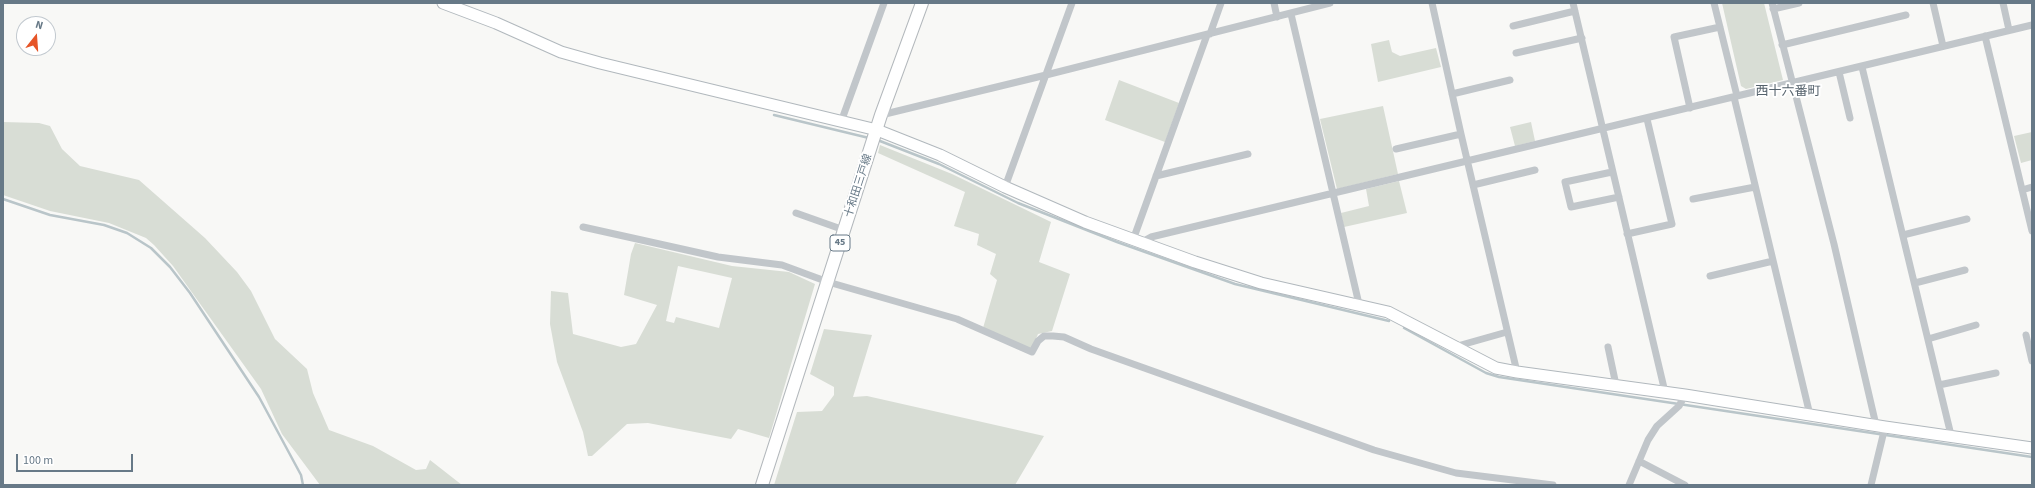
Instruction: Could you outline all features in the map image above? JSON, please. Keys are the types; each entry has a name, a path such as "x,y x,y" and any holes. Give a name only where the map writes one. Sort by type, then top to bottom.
{"main road":[{"name":"十和田三戸線","path":"762,485 881,115 922,3"}],"street":[{"path":"443,3 490,21 561,52 592,61 877,130 940,155 1005,187 1085,222 1229,274 1359,304 1398,316 1488,365 1517,372 1665,392 1682,400 1810,415 1882,431 1950,436 2032,448"},
{"path":"841,122 884,3"},
{"path":"1005,187 1072,3"},
{"path":"1137,241 1156,176 1221,3"},
{"path":"1274,3 1277,17"},
{"path":"881,115 1208,35 1330,3"},
{"path":"1432,3 1460,134 1517,372"},
{"path":"1573,3 1619,198 1626,234 1665,392"},
{"path":"1714,3 1755,187 1810,415"},
{"path":"1799,3 1772,6 1882,431 1871,485"},
{"path":"1933,3 1943,46"},
{"path":"2003,3 2010,30"},
{"path":"1513,26 1575,11"},
{"path":"1291,14 1359,304"},
{"path":"1782,45 1906,15"},
{"path":"1137,241 1862,67 1943,46 2032,26"},
{"path":"1690,108 1674,37 1720,27"},
{"path":"1985,36 2032,231"},
{"path":"1516,52 1582,38"},
{"path":"1862,67 1915,283 1950,436"},
{"path":"1838,72 1850,118"},
{"path":"1452,94 1510,80"},
{"path":"1626,234 1672,224 1647,119"},
{"path":"1396,149 1460,134"},
{"path":"1156,176 1248,154"},
{"path":"1473,185 1535,170"},
{"path":"1612,172 1566,182 1571,207 1619,198"},
{"path":"1693,199 1755,187"},
{"path":"2022,190 2032,187"},
{"path":"796,213 844,230"},
{"path":"1903,235 1967,218"},
{"path":"583,227 718,257 782,265 828,282 957,319 1032,352 1038,341 1044,336 1064,338 1315,430 1374,450 1456,473 1553,485"},
{"path":"1710,276 1773,261"},
{"path":"1915,283 1965,270"},
{"path":"1928,339 1976,326"},
{"path":"1454,347 1507,332"},
{"path":"2026,335 2032,361"},
{"path":"1608,346 1616,385"},
{"path":"1939,385 1996,373"},
{"path":"1629,485 1648,440 1657,426 1682,400"},
{"path":"1639,462 1686,485"}],"shaded area":[{"path":"1722,3 1764,3 1783,80 1746,89 1741,86"},
{"path":"1389,40 1392,52 1400,56 1436,48 1441,67 1378,82 1371,44"},
{"path":"1119,80 1179,103 1165,142 1105,120"},
{"path":"1383,106 1398,174 1337,189 1320,119"},
{"path":"3,122 39,123 50,126 62,149 80,166 139,180 205,238 237,272 251,291 275,339 307,369 313,393 329,430 373,446 416,470 426,469 430,460 462,485 320,485 282,434 261,389 173,266 154,245 146,238 109,223 50,211 3,195"},
{"path":"1531,122 1535,141 1515,146 1510,127"},
{"path":"2032,132 2032,160 2021,163 2014,136"},
{"path":"880,145 952,174 1051,222 1039,262 1070,274 1052,331 1038,334 1032,348 1027,348 983,328 997,280 990,274 996,254 977,245 979,234 954,226 965,192 878,153"},
{"path":"1399,181 1407,213 1344,227 1341,213 1369,206 1366,189"},
{"path":"635,243 732,266 789,272 815,284 769,438 738,429 731,439 648,423 627,424 592,456 588,456 583,432 557,362 550,324 551,291 568,293 573,334 621,347 636,344 657,305 624,295 631,254","holes":["678,266 732,278 719,328 676,317 674,323 666,321"]},
{"path":"824,329 872,335 853,397 867,396 1044,436 1015,485 774,485 797,412 822,411 834,395 834,387 810,374"}],"waterway":[{"path":"774,115 869,138"},
{"path":"880,141 939,164 1018,203 1117,242 1235,284 1389,321"},
{"path":"3,199 50,215 104,225 127,233 151,248 170,267 190,293 259,397 301,475 303,485"},
{"path":"1404,328 1486,373 1499,377 2032,457"}],"district":[{"name":"西十六番町","path":"1788,92"}]}
